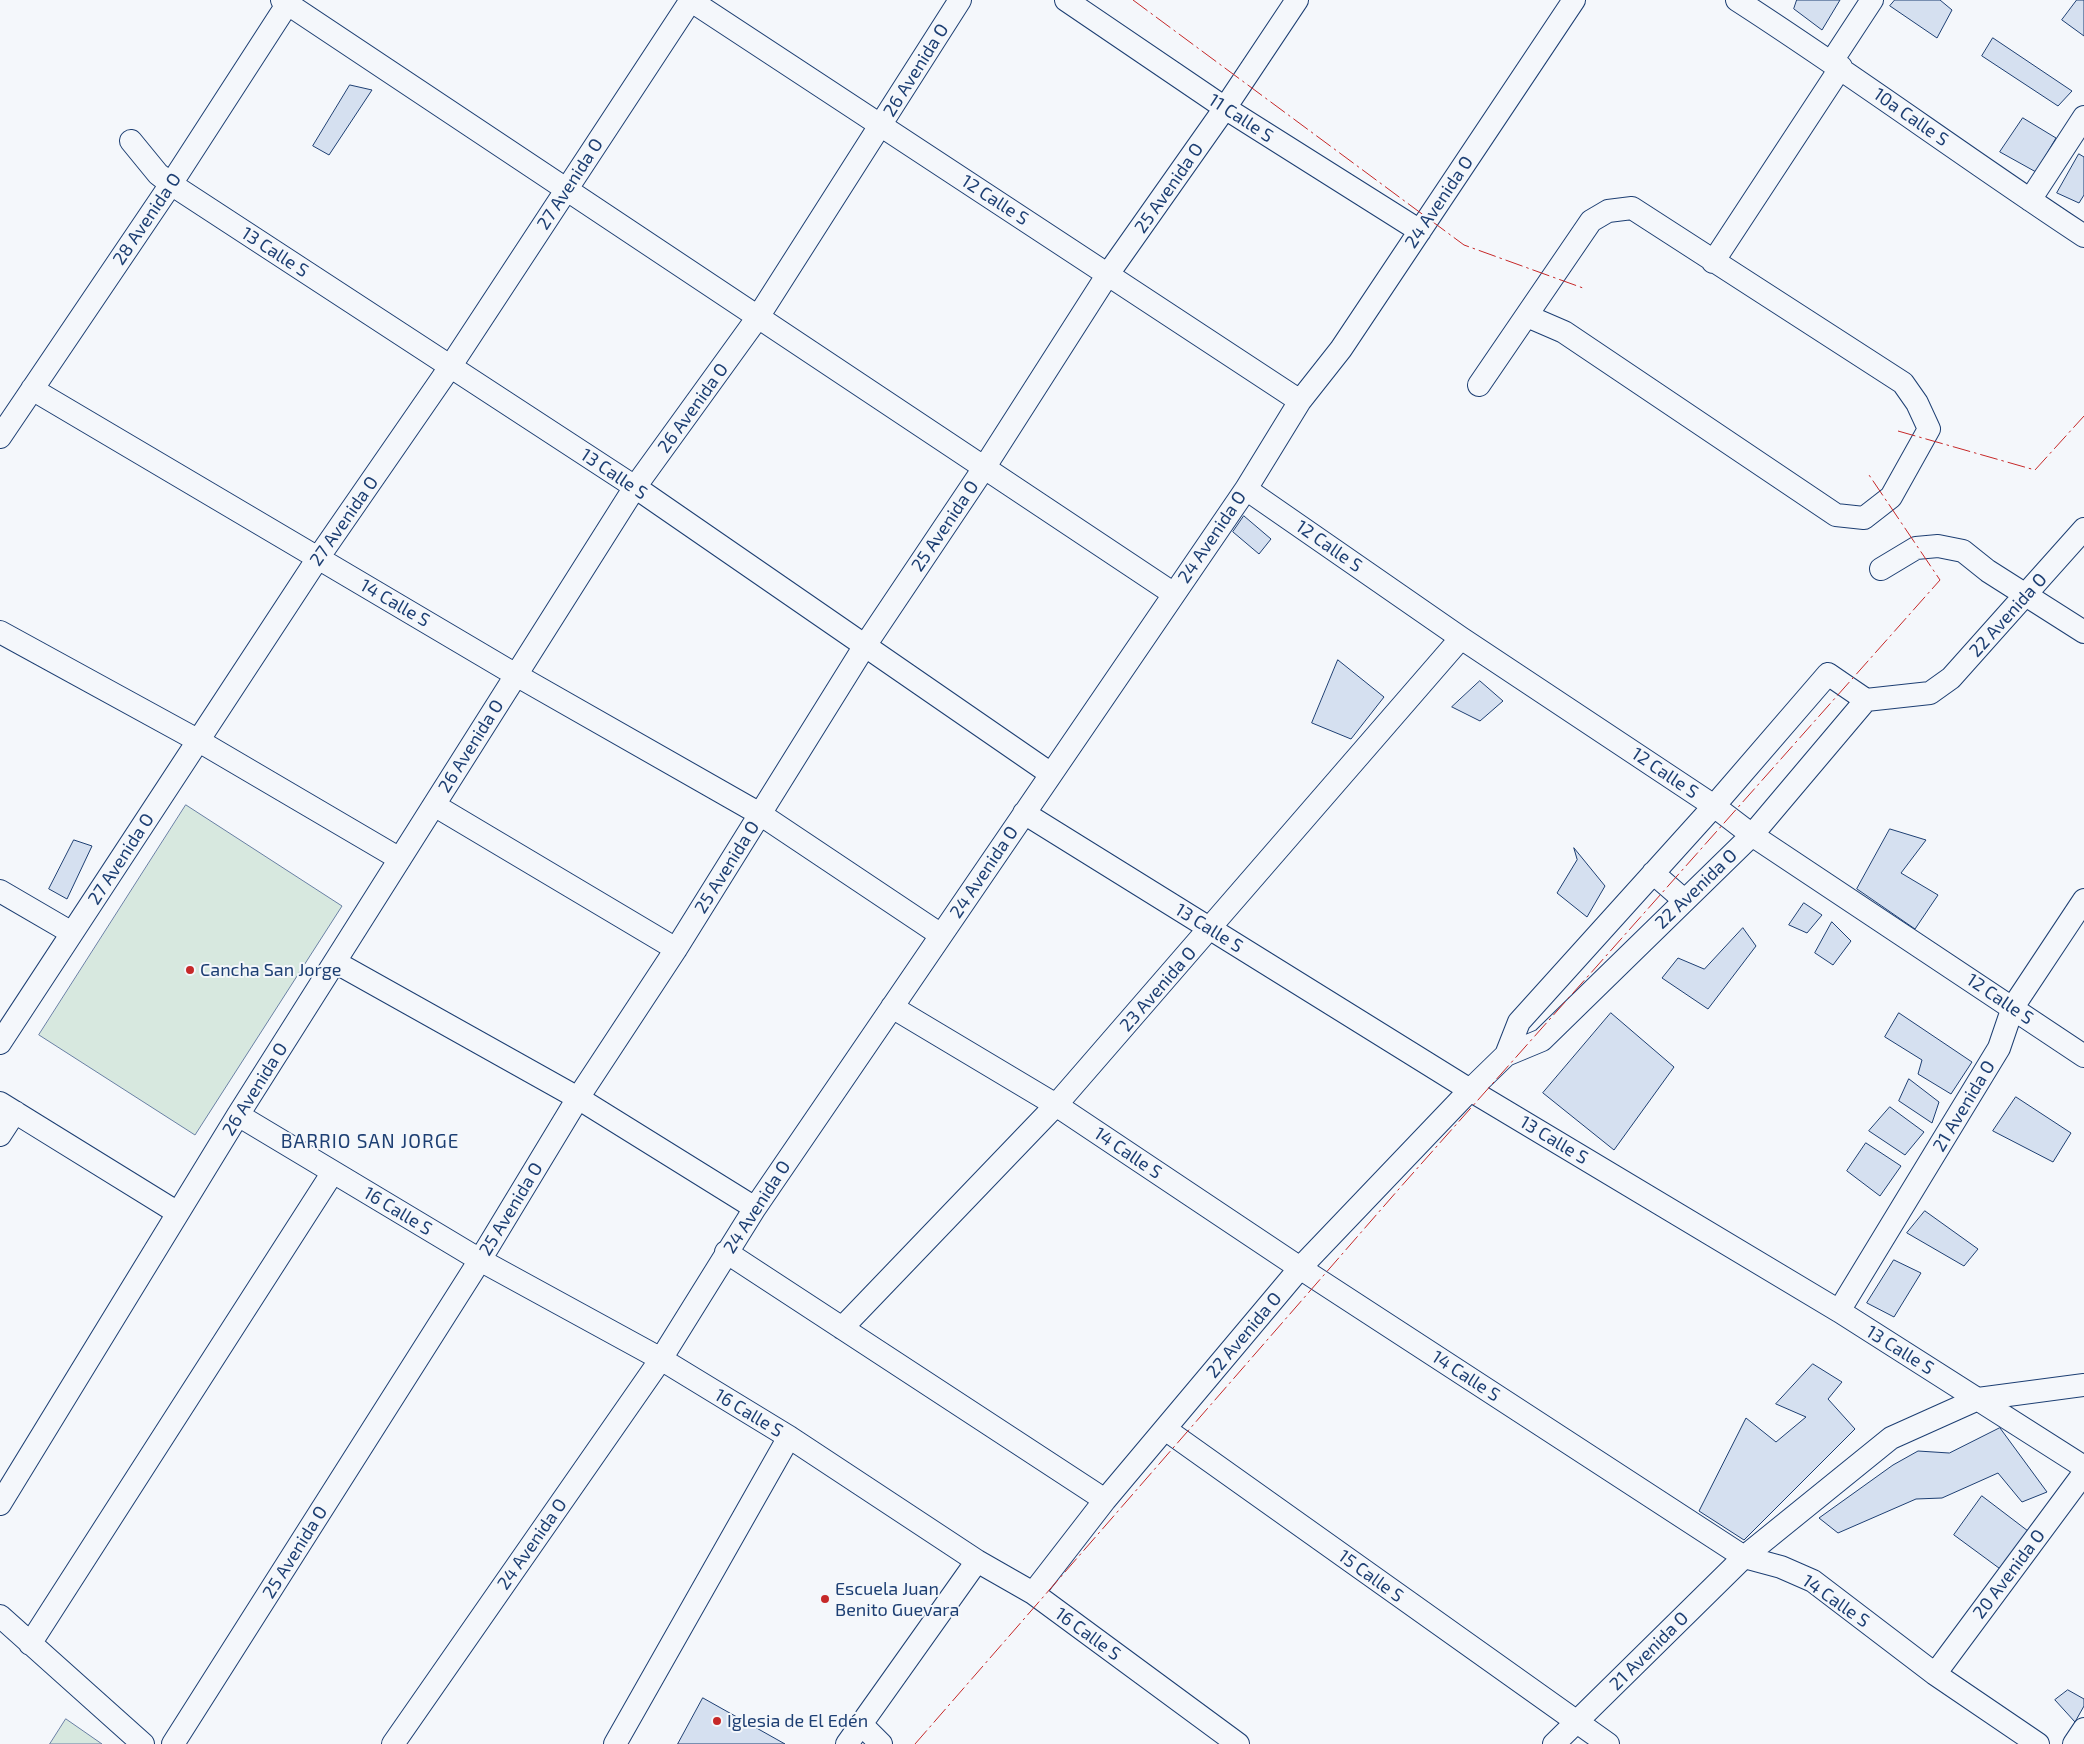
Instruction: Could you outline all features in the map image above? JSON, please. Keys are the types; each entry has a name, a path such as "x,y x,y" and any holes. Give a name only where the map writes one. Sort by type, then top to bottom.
{"street":[{"name":"12 Calle S","path":"690,0 1300,401"},
{"name":"27 Avenida O","path":"0,1043 318,558 450,367 690,0"},
{"name":"26 Avenida O","path":"0,1504 238,1115 635,488 758,318 882,126 960,0"},
{"name":"11 Calle S","path":"1066,0 1226,108 1420,231"},
{"name":"25 Avenida O","path":"173,1744 480,1260 578,1098 676,949 864,647 984,468 1108,274 1226,108 1297,0"},
{"name":"24 Avenida O","path":"393,1744 661,1359 755,1208 1246,489 1300,401 1341,349 1574,0"},
{"name":"10a Calle S","path":"1738,0 1836,64 2084,236"},
{"path":"1713,262 1836,64 1872,0"},
{"path":"287,1 758,318 1174,594"},
{"name":"28 Avenida O","path":"0,437 171,184 287,1"},
{"path":"2030,200 2084,117"},
{"name":"13 Calle S","path":"131,141 158,174 171,184 635,488 1051,774"},
{"path":"1479,385 1591,221 1608,211 1632,208 1662,225 1713,262 1904,382 1917,403 1929,429 1891,497 1864,518 1836,515 1564,332 1527,316"},
{"name":"14 Calle S","path":"32,389 516,675 760,814 941,935"},
{"name":"12 Calle S","path":"1246,489 1461,638 1714,806 1752,835 2084,1056"},
{"name":"22 Avenida O","path":"1033,1593 1105,1500 1300,1268 1470,1090 1506,1055 1542,1040 1752,835 1866,700 1930,693 1951,678 2084,529"},
{"path":"1881,569 1916,548 1946,548 1963,551 2025,595 2084,632"},
{"path":"0,632 199,741 400,859"},
{"name":"23 Avenida O","path":"842,1328 1056,1105 1461,638"},
{"path":"1506,1055 1519,1022 1714,806 1828,674 1866,700"},
{"path":"434,805 676,949"},
{"name":"13 Calle S","path":"1024,813 1470,1090 1839,1311 2084,1467"},
{"path":"1653,873 1684,900"},
{"path":"0,891 72,933"},
{"name":"21 Avenida O","path":"1839,1311 1999,1048 2013,1007 2084,900"},
{"path":"335,962 578,1098 755,1208"},
{"name":"14 Calle S","path":"892,1007 1056,1105 1300,1268 1744,1557 1781,1567 1813,1581 1935,1674 2038,1744"},
{"path":"0,1135 7,1107 178,1213"},
{"name":"16 Calle S","path":"238,1115 480,1260 661,1359 789,1437 977,1561 1033,1593 1238,1744"},
{"path":"30,1644 333,1172"},
{"path":"726,1252 1105,1500"},
{"name":"21 Avenida O","path":"1554,1744 1744,1557 1891,1438 1978,1399 2084,1385"},
{"name":"15 Calle S","path":"1165,1428 1608,1744"},
{"path":"615,1744 789,1437"},
{"name":"20 Avenida O","path":"1935,1674 2084,1473"},
{"path":"848,1744 977,1561"},
{"path":"0,1616 143,1744"},
{"path":"861,1724 881,1744"},
{"path":"2074,1744 2084,1729"}],"shaded area":[{"name":"Cancha San Jorge","path":"186,805 342,906 195,1135 39,1035"},
{"path":"66,1719 102,1744 50,1744"}],"building":[{"path":"1797,0 1840,0 1822,30 1794,9"},
{"path":"1895,0 1940,0 1952,10 1937,38 1890,6"},
{"path":"2077,0 2084,0 2084,36 2062,20"},
{"path":"1993,38 2072,91 2058,106 1982,56"},
{"path":"350,85 372,90 329,155 313,146"},
{"path":"2023,118 2056,138 2036,172 2000,152"},
{"path":"2079,154 2084,157 2084,195 2079,203 2057,193"},
{"path":"1244,516 1271,539 1259,554 1233,532"},
{"path":"1338,660 1384,697 1351,739 1312,723"},
{"path":"1480,681 1503,701 1480,721 1452,707"},
{"path":"1890,829 1926,840 1901,873 1938,895 1915,929 1857,889"},
{"path":"74,840 92,846 67,899 49,889"},
{"path":"1574,848 1605,886 1587,917 1557,893 1577,860"},
{"path":"1804,903 1822,915 1807,933 1789,925"},
{"path":"1832,922 1851,941 1833,965 1815,953"},
{"path":"1743,928 1756,946 1708,1009 1662,978 1678,958 1704,969"},
{"path":"1611,1013 1674,1067 1614,1150 1543,1093"},
{"path":"1899,1013 1972,1062 1951,1094 1918,1074 1922,1060 1885,1037"},
{"path":"1909,1079 1939,1102 1932,1123 1899,1101"},
{"path":"2016,1097 2071,1133 2053,1162 1993,1131"},
{"path":"1890,1107 1924,1132 1905,1155 1869,1131"},
{"path":"1866,1143 1901,1166 1880,1196 1847,1171"},
{"path":"1925,1211 1978,1249 1964,1266 1907,1233"},
{"path":"1894,1260 1921,1273 1894,1317 1867,1303"},
{"path":"1813,1364 1842,1382 1828,1399 1855,1429 1744,1540 1699,1511 1746,1418 1776,1442 1806,1417 1776,1404"},
{"path":"2000,1428 2047,1492 2022,1502 1998,1473 1942,1498 1916,1499 1838,1533 1819,1518 1893,1465 1918,1451 1949,1453"},
{"path":"1982,1496 2028,1531 2003,1571 1954,1535"},
{"path":"2068,1690 2084,1699 2084,1706 2075,1722 2055,1700"},
{"name":"Iglesia de El Edén","path":"703,1698 785,1744 678,1744"}],"power":[{"path":"1133,0 1464,245 1583,288"},
{"path":"1898,431 2035,470 2084,416"},
{"path":"915,1744 1398,1190 1940,580 1867,472"}],"place":[{"name":"Cancha San Jorge","path":"190,970"},
{"name":"Escuela Juan Benito Guevara","path":"825,1599"},
{"name":"Iglesia de El Edén","path":"717,1721"}],"district":[{"name":"BARRIO SAN JORGE","path":"370,1142"}]}
